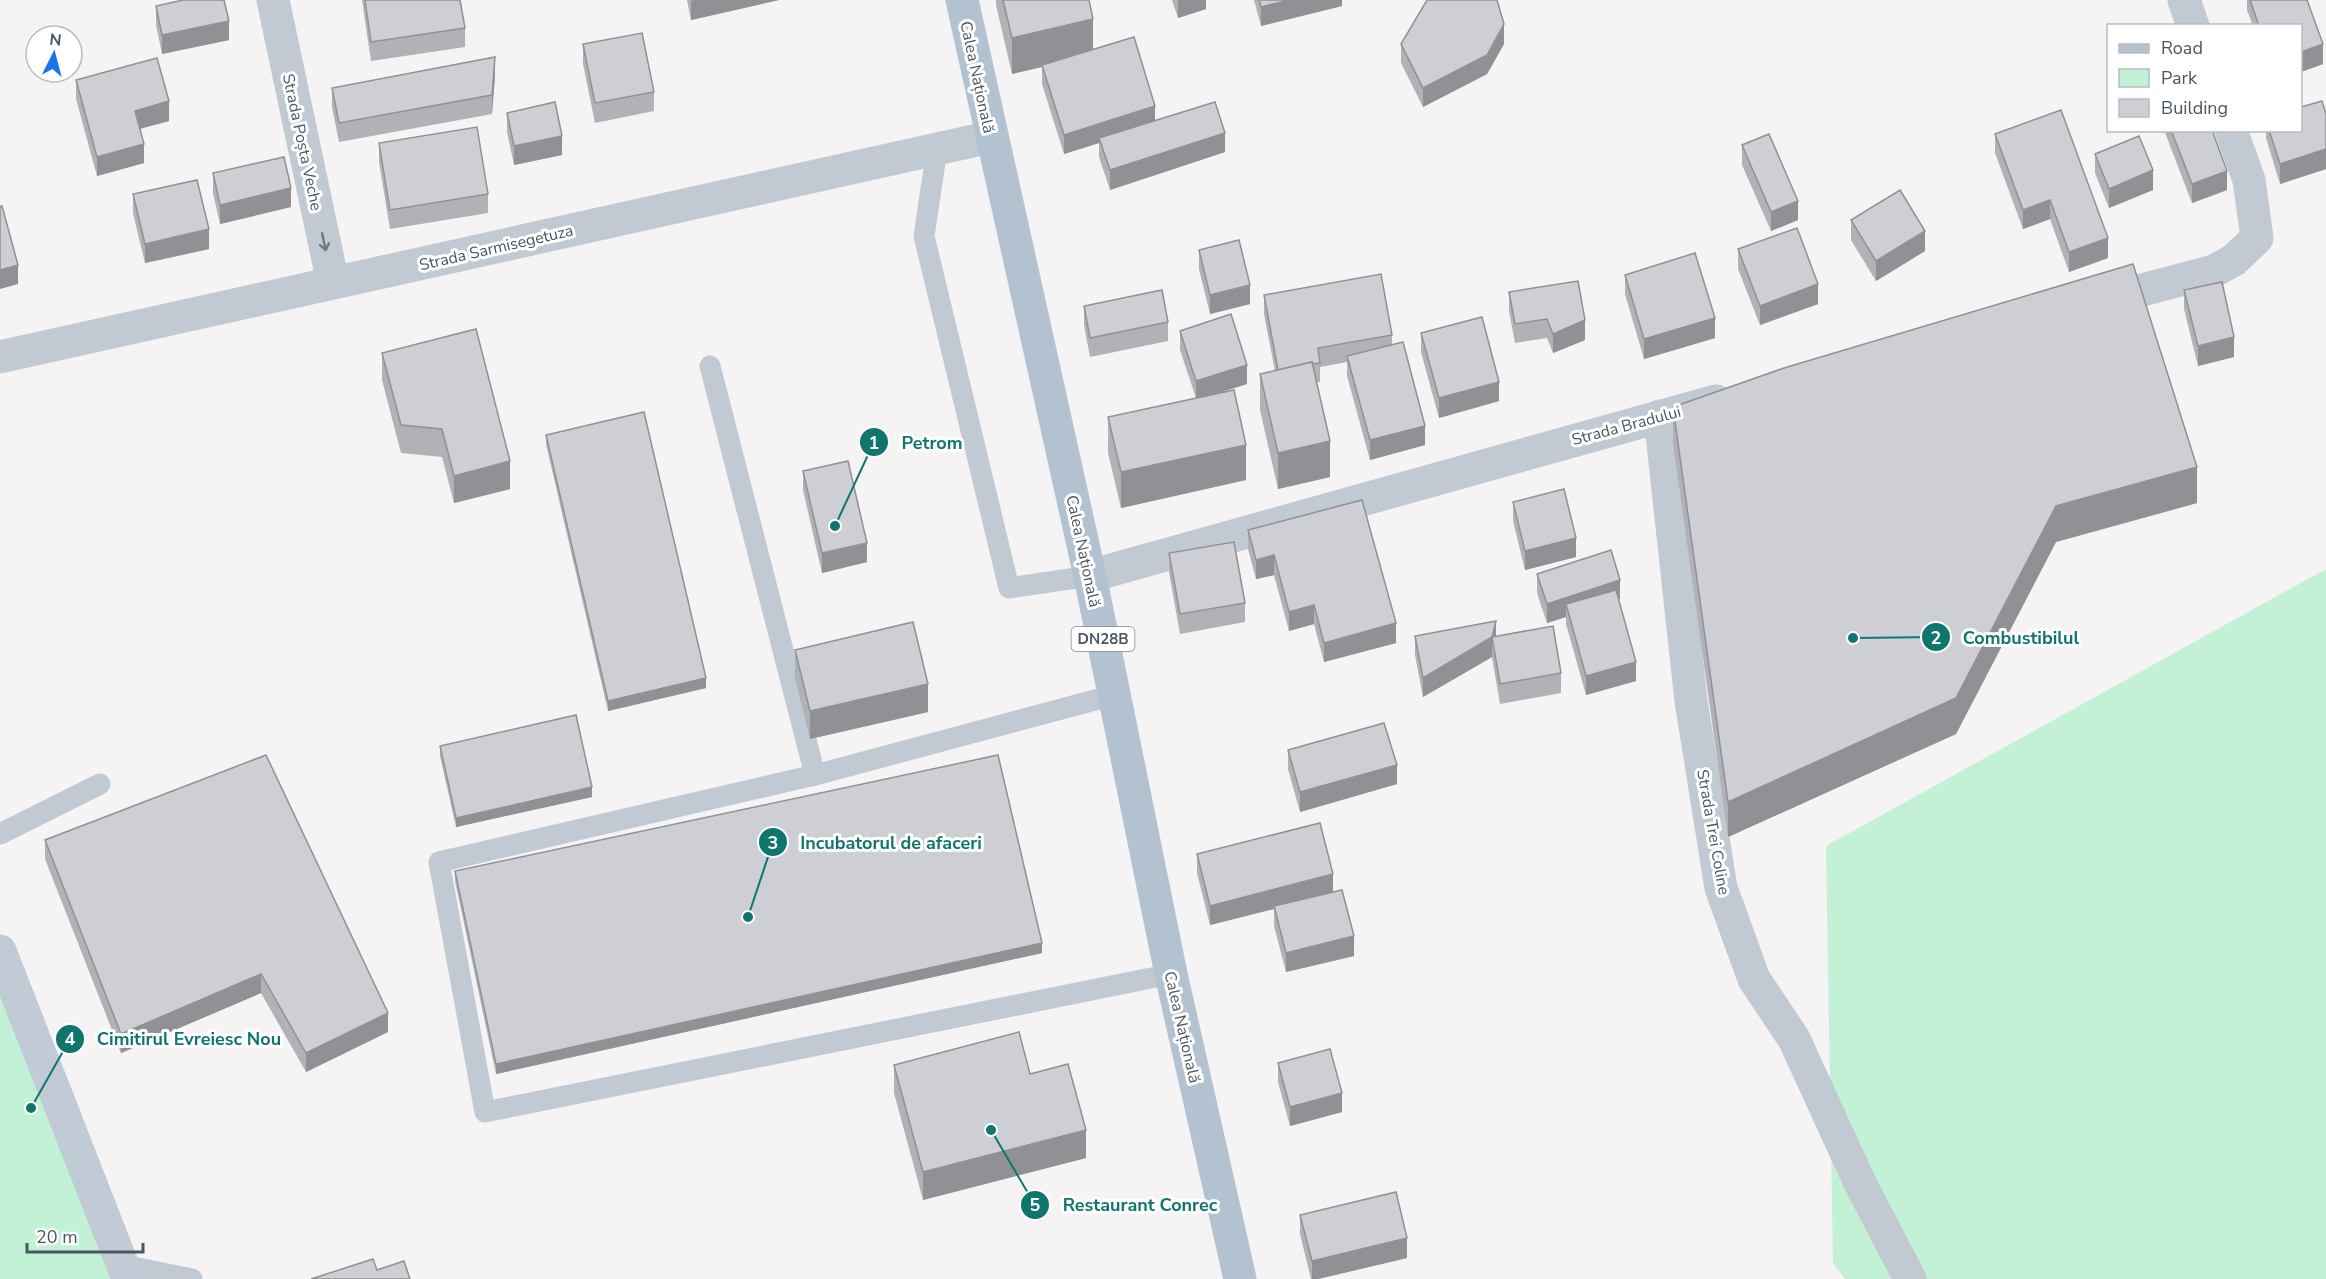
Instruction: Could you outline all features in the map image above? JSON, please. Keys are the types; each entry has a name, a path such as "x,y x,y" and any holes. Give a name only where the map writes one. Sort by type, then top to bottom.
{"main road":[{"name":"Calea Națională","path":"962,0 1090,576 1171,974 1240,1279"},
{"path":"0,951 126,1272"}],"street":[{"name":"Strada Poșta Veche","path":"273,0 333,283"},
{"path":"2184,0 2192,24"},
{"path":"2064,310 2214,271 2234,260 2257,238 2249,180 2233,132"},
{"name":"Strada Sarmisegetuza","path":"0,357 991,137"},
{"name":"Strada Bradului","path":"1090,576 1741,394"},
{"name":"Strada Trei Coline","path":"1660,416 1691,701 1721,888 1754,979 1794,1040 1860,1183 1910,1279"}],"lane":[{"path":"937,149 924,236 1009,588 1090,576"},
{"path":"710,366 815,775"},
{"path":"1114,695 815,775 440,862 484,1112 1171,974"},
{"path":"0,834 100,784"},
{"path":"126,1272 192,1279"}],"green space":[{"path":"2326,569 2326,1279 1845,1279 1833,1263 1826,846"},
{"path":"0,951 128,1279 0,1279"}],"building":[{"path":"183,0 224,0 229,21 162,35 156,6"},
{"path":"365,0 460,0 465,28 371,42"},
{"path":"1003,0 1089,0 1093,19 1012,38"},
{"path":"1259,0 1290,0 1261,7"},
{"path":"1427,0 1497,0 1504,24 1487,55 1423,88 1401,44"},
{"path":"2250,0 2307,0 2323,44 2302,52 2302,24 2258,24"},
{"path":"642,33 654,92 595,103 583,44"},
{"path":"1134,37 1155,106 1064,135 1042,65"},
{"path":"495,57 492,95 339,123 332,88"},
{"path":"157,58 169,101 135,111 144,144 97,157 77,84 84,84 84,78"},
{"path":"2322,101 2326,114 2326,149 2280,164 2270,132 2302,132 2302,107"},
{"path":"555,102 562,136 514,146 507,113"},
{"path":"1215,102 1225,133 1110,170 1099,138"},
{"path":"2061,110 2108,238 2069,252 2050,200 2023,210 1995,134"},
{"path":"477,127 488,194 390,210 379,143"},
{"path":"2172,132 2213,132 2227,171 2192,184"},
{"path":"1769,134 1798,201 1771,212 1742,145"},
{"path":"2139,136 2153,170 2109,189 2095,154"},
{"path":"284,157 291,188 220,205 213,173"},
{"path":"197,180 209,229 145,244 133,194"},
{"path":"1900,190 1925,231 1876,261 1851,220"},
{"path":"0,206 2,206 18,265 0,270"},
{"path":"1797,228 1818,284 1760,306 1738,249"},
{"path":"1239,240 1250,285 1210,295 1199,250"},
{"path":"1695,253 1715,318 1644,339 1625,275"},
{"path":"2133,264 2197,467 2056,506 1956,698 1728,802 1673,407 1784,368"},
{"path":"1381,274 1392,335 1318,348 1320,363 1312,364 1312,362 1278,370 1264,295"},
{"path":"1578,281 1585,320 1553,334 1547,319 1515,324 1509,292"},
{"path":"2222,282 2234,337 2198,346 2184,290"},
{"path":"1162,290 1168,322 1090,338 1084,306"},
{"path":"1231,314 1247,365 1196,381 1180,331"},
{"path":"1482,317 1499,382 1439,398 1421,333"},
{"path":"476,329 510,461 454,476 442,429 401,425 382,353"},
{"path":"1403,342 1425,426 1370,440 1347,356"},
{"path":"1312,362 1330,441 1278,453 1260,374"},
{"path":"1234,390 1246,445 1121,472 1108,417"},
{"path":"644,412 706,678 608,701 546,435"},
{"path":"848,461 867,543 822,553 803,471"},
{"path":"1564,489 1576,538 1525,551 1513,502"},
{"path":"1362,500 1396,623 1324,643 1314,605 1289,612 1274,555 1256,560 1248,530"},
{"path":"1234,542 1245,603 1180,614 1169,553"},
{"path":"1611,550 1620,580 1547,604 1537,574"},
{"path":"1616,590 1636,662 1586,676 1566,604"},
{"path":"1496,621 1492,637 1423,678 1415,636"},
{"path":"913,622 928,684 810,711 795,650"},
{"path":"1553,626 1561,673 1500,684 1492,637"},
{"path":"576,715 592,787 456,818 440,746"},
{"path":"1384,723 1397,765 1300,792 1288,750"},
{"path":"266,755 388,1013 306,1053 261,974 121,1034 45,840"},
{"path":"998,755 1042,943 496,1064 455,871"},
{"path":"1320,823 1333,874 1210,906 1197,854"},
{"path":"1342,890 1354,936 1286,953 1274,906"},
{"path":"1019,1032 1030,1074 1068,1064 1086,1130 923,1172 894,1065"},
{"path":"1330,1049 1342,1093 1290,1107 1278,1063"},
{"path":"1396,1192 1407,1238 1312,1261 1300,1215"},
{"path":"373,1259 377,1270 404,1261 410,1279 311,1279"}],"place":[{"name":"Petrom","path":"835,526"},
{"name":"Combustibilul","path":"1853,638"},
{"name":"Incubatorul de afaceri","path":"748,917"},
{"name":"Cimitirul Evreiesc Nou","path":"31,1108"},
{"name":"Restaurant Conrec","path":"991,1130"}]}
